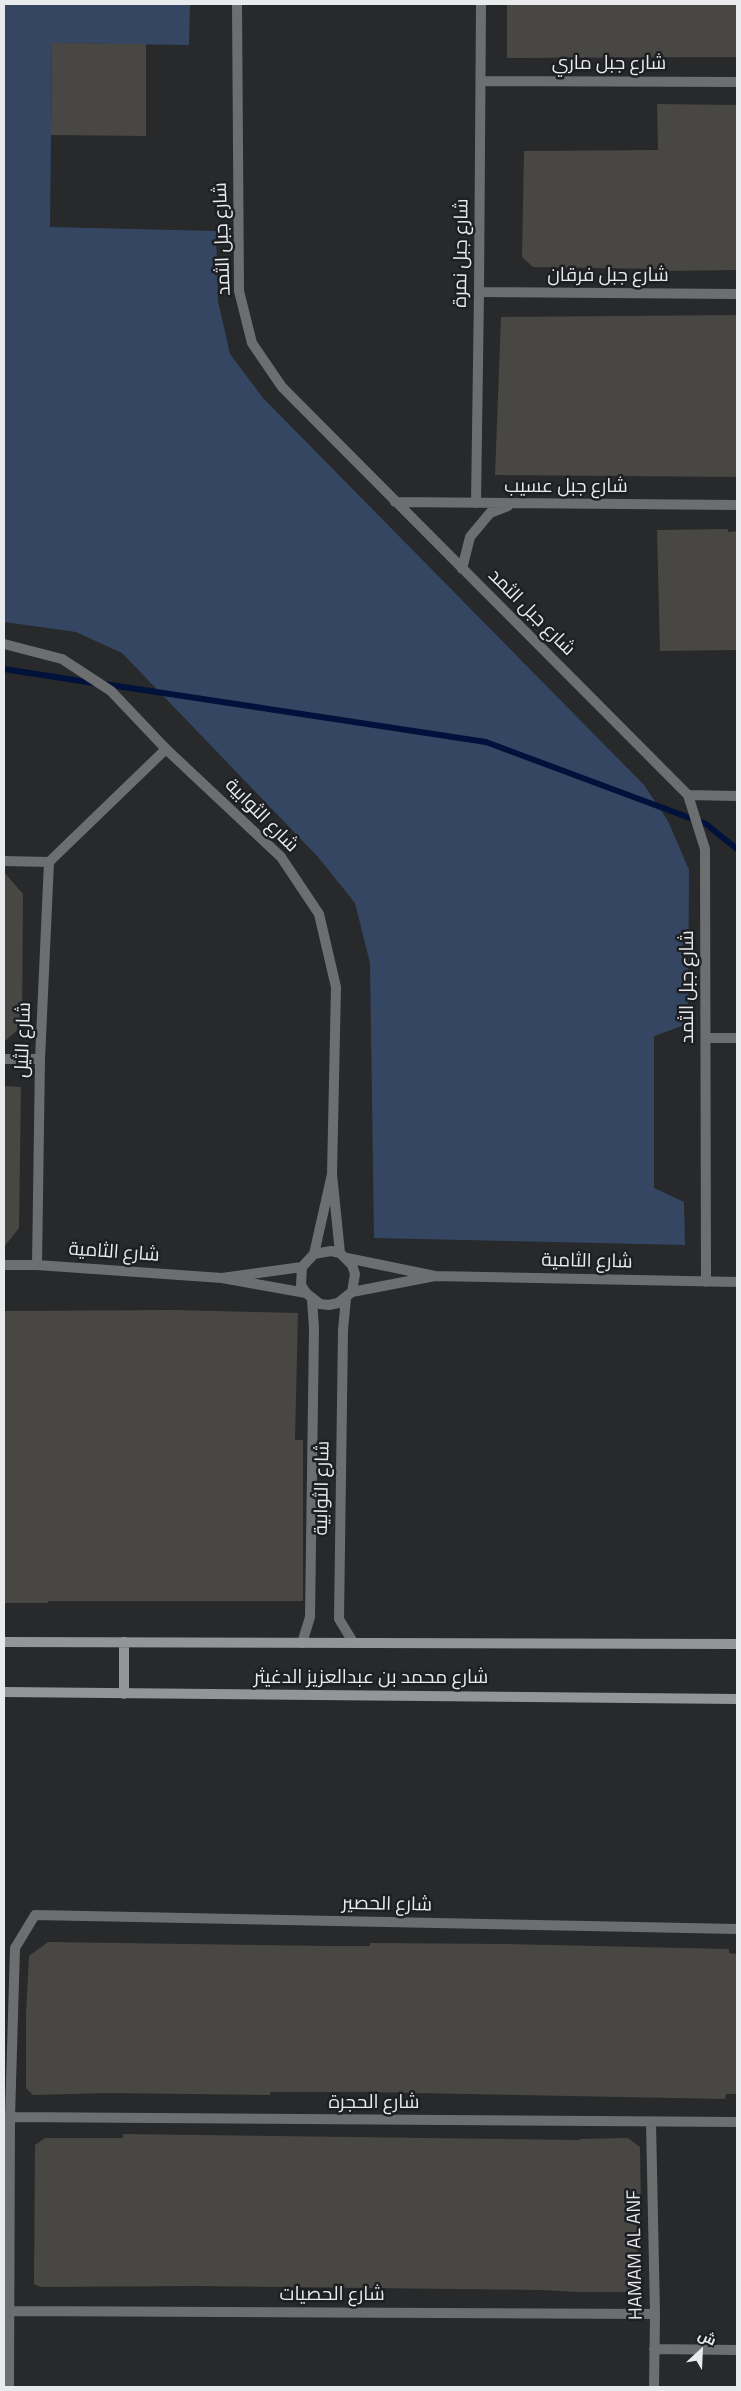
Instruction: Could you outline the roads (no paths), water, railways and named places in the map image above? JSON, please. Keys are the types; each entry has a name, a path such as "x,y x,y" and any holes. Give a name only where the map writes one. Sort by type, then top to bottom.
{"street":[{"name":"شارع جبل الثمد","path":"237,4 239,290 252,343 282,387 688,795 705,849 706,1282"},
{"name":"شارع جبل نمرة","path":"476,503 481,4"},
{"name":"شارع جبل ماري","path":"480,81 737,82"},
{"name":"شارع جبل فرقان","path":"479,292 737,294"},
{"name":"شارع جبل عسيب","path":"395,502 737,505"},
{"path":"462,569 470,536 490,513 514,504"},
{"name":"شارع الثوابية","path":"4,644 62,660 111,691 166,749 281,857 319,914 336,987 332,1174"},
{"path":"4,861 49,862 166,749"},
{"path":"688,795 737,796"},
{"name":"شارع الثيل","path":"37,1266 40,1059 49,862"},
{"path":"706,1038 737,1038"},
{"path":"4,1059 40,1059"},
{"path":"222,1278 302,1267 314,1254 332,1174"},
{"path":"332,1174 343,1256 355,1274 349,1295"},
{"path":"314,1254 331,1251 343,1256 435,1276"},
{"name":"شارع الثامية","path":"4,1265 222,1278"},
{"path":"302,1267 301,1285 309,1297"},
{"path":"222,1278 309,1297 320,1304 329,1305 338,1304 349,1295 435,1276"},
{"name":"شارع الثامية","path":"435,1276 737,1282"},
{"name":"شارع الثوابية","path":"349,1295 343,1330 339,1619 353,1642"},
{"name":"شارع الثوابية","path":"302,1643 310,1617 314,1328 309,1297"},
{"name":"شارع محمد بن عبدالعزيز الدغيثر","path":"4,1642 737,1644"},
{"path":"124,1642 124,1694"},
{"name":"شارع محمد بن عبدالعزيز الدغيثر","path":"4,1692 737,1698"},
{"name":"شارع الحصير","path":"10,2117 15,1948 36,1915 737,1929"},
{"path":"10,2117 10,2387"},
{"name":"شارع الحجرة","path":"10,2117 737,2122"},
{"name":"HAMAM AL ANF","path":"651,2122 655,2314 654,2387"},
{"name":"شارع الحصيات","path":"9,2311 655,2314"},
{"path":"654,2349 737,2350"}],"waterway":[{"path":"4,669 94,683"},
{"path":"104,684 486,742 706,824 737,849"}]}
